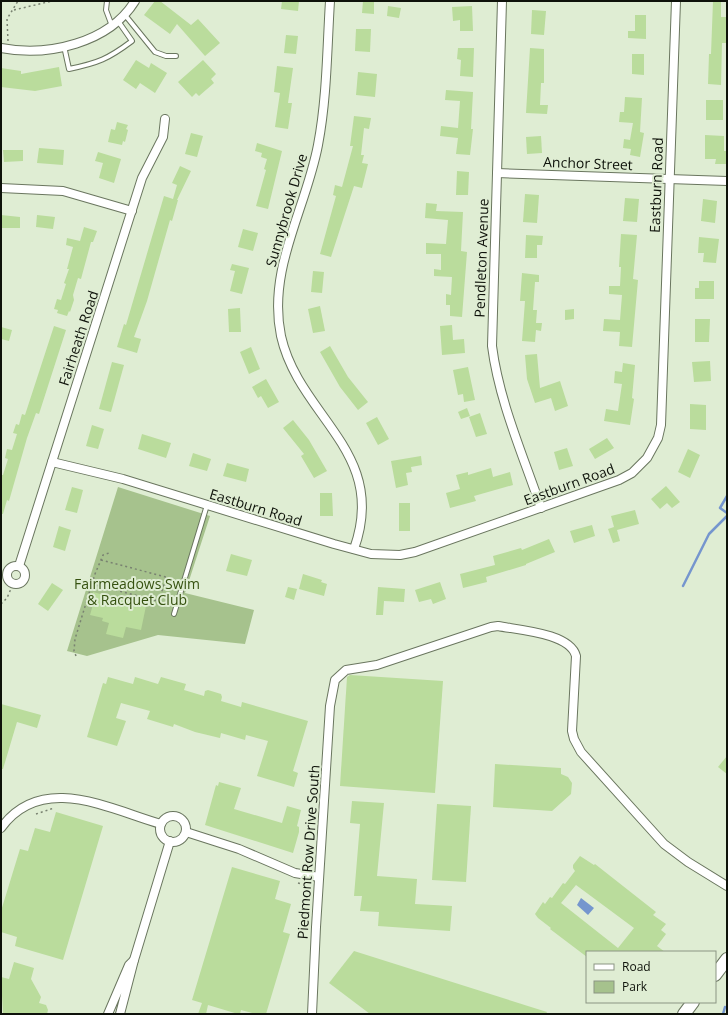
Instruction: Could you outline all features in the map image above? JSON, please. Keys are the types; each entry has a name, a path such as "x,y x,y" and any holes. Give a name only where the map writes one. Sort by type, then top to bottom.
{"street":[{"path":"4,47 13,50 38,51 85,40 115,24 125,15 135,1"},
{"name":"Sunnybrook Drive","path":"330,1 323,118 313,165 283,262 279,282 278,308 282,340 295,372 305,390 343,442 356,472 361,506 360,526 354,549"},
{"name":"Pendleton Avenue","path":"502,1 491,321 494,358 504,400 541,508"},
{"name":"Eastburn Road","path":"52,462 124,479 354,549 385,556 415,552 619,480 632,473 648,458 658,438 661,425 676,1"},
{"name":"Fairheath Road","path":"19,566 144,172 163,137 165,119"},
{"name":"Anchor Street","path":"497,173 727,181"},
{"path":"1,188 63,191 132,211"},
{"name":"Fairheath Road","path":"19,566 25,573 24,580 19,584 13,584 8,581 7,572 10,568 19,566"},
{"name":"Piedmont Row Drive South","path":"312,1014 319,877 332,692 336,679 346,670 377,665 498,626 563,640 572,647 576,656 572,731 574,739 581,752 661,841 684,860 727,886"},
{"path":"1,828 16,812 29,804 44,799 60,797 76,798 161,824"},
{"path":"175,816 183,820 186,832 182,839 170,841 161,832 161,824 167,818 175,816"},
{"path":"186,832 239,849 295,873 319,877"},
{"path":"120,1014 134,960 170,841"},
{"path":"716,974 727,959"},
{"path":"108,1014 129,965 134,960"},
{"path":"684,1014 692,1003"}],"lane":[{"path":"64,46 69,69 97,63 116,53 132,41 115,24 106,10 107,1"},
{"path":"125,15 155,52 166,56 176,56"},
{"path":"174,614 207,505"}],"path":[{"path":"4,47 7,20 18,1"},
{"path":"12,11 52,1"},
{"path":"76,656 74,651 75,639 92,584 103,554 109,553"},
{"path":"101,560 166,577 159,601"},
{"path":"1,604 7,598 13,584"},
{"path":"92,584 162,602"},
{"path":"36,814 58,807"},
{"path":"303,935 306,908"}],"green space":[{"name":"Fairmeadows Swim & Racquet Club","path":"118,487 210,516 185,593 254,610 245,644 158,635 87,656 67,651"}],"water":[{"path":"581,898 594,908 588,915 577,905"}],"building":[{"path":"155,1 160,1 191,25 198,19 220,43 205,56 177,24 170,34 144,15"},
{"path":"282,1 299,1 298,11 281,9"},
{"path":"363,1 374,1 374,14 362,13"},
{"path":"713,1 721,1 721,17 727,17 726,43 722,43 721,85 708,84"},
{"path":"388,6 401,8 399,18 387,16"},
{"path":"472,6 473,31 460,31 460,20 453,21 452,7"},
{"path":"532,10 546,11 544,35 531,34"},
{"path":"635,15 646,15 646,39 628,38 628,31 635,31"},
{"path":"356,29 371,29 370,52 355,51"},
{"path":"286,35 298,36 296,54 284,53"},
{"path":"458,48 474,48 473,77 460,76 461,60 457,59"},
{"path":"530,48 544,49 544,83 541,83 540,105 548,105 547,114 526,113"},
{"path":"632,54 644,54 644,75 632,74"},
{"path":"136,60 149,68 151,63 167,73 155,93 140,83 136,89 123,80"},
{"path":"203,60 216,74 211,79 214,83 199,96 196,93 192,97 178,82"},
{"path":"277,66 293,68 288,103 292,103 288,129 275,127 280,93 274,92"},
{"path":"59,67 62,86 35,91 1,87 1,68 21,71 21,74"},
{"path":"358,72 377,74 375,97 356,95"},
{"path":"446,90 473,92 471,129 473,129 470,155 456,154 458,138 440,136 441,126 458,128 460,101 445,100"},
{"path":"625,97 642,98 640,132 644,133 640,157 630,155 631,149 623,148 624,139 630,140 633,123 619,122 620,112 624,112"},
{"path":"706,100 723,100 723,120 706,120"},
{"path":"354,116 371,118 369,129 364,128 361,155 364,155 362,163 368,164 362,188 354,186 331,257 320,254 336,196 333,195 335,185 342,187 353,146 350,146"},
{"path":"117,122 128,125 126,129 128,130 125,142 123,141 122,145 108,142 111,129 115,130"},
{"path":"191,133 203,136 197,157 185,154"},
{"path":"705,135 724,136 724,151 727,151 727,164 715,164 716,159 705,159"},
{"path":"541,136 542,153 527,154 526,137"},
{"path":"257,143 282,151 268,209 256,206 266,170 264,169 267,159 261,157 262,153 255,151"},
{"path":"39,148 64,150 63,165 37,163"},
{"path":"3,150 23,150 23,161 4,162"},
{"path":"98,152 121,159 114,183 99,178 103,163 95,161"},
{"path":"180,166 191,171 177,200 172,221 170,220 147,301 134,337 141,339 137,353 117,347 124,324 126,325 164,196 173,199 177,185 172,183"},
{"path":"457,171 469,172 468,195 456,195"},
{"path":"525,194 539,195 537,223 523,222"},
{"path":"625,198 639,199 637,222 623,221"},
{"path":"703,199 717,201 715,223 701,221"},
{"path":"426,203 437,204 436,211 463,212 461,251 467,252 462,317 450,316 450,305 446,305 446,294 451,295 452,277 434,276 434,269 441,270 441,254 426,254 426,243 446,244 448,220 425,218"},
{"path":"1,215 20,217 20,228 1,228"},
{"path":"37,215 55,217 53,229 36,227"},
{"path":"84,227 97,231 93,242 91,242 81,279 78,278 73,295 74,300 67,316 57,313 58,310 54,309 57,299 61,300 66,284 64,283 69,269 67,269 73,247 66,245 67,238 80,241"},
{"path":"243,229 258,233 253,251 238,247"},
{"path":"621,234 637,235 633,279 638,280 632,347 619,346 620,332 603,331 604,319 620,320 622,295 609,294 609,286 620,286 621,267 619,267"},
{"path":"526,235 543,236 542,245 537,245 537,258 525,258"},
{"path":"699,237 719,239 716,263 703,262 704,253 698,253"},
{"path":"232,264 249,268 242,294 230,291 235,271 230,270"},
{"path":"313,271 324,272 322,293 311,292"},
{"path":"522,273 539,275 539,282 535,282 533,310 537,310 536,323 542,323 541,331 536,330 535,342 522,341 525,301 520,301"},
{"path":"699,281 714,281 714,299 695,299 695,288 699,288"},
{"path":"320,306 325,331 313,333 308,309"},
{"path":"240,308 241,332 229,332 228,309"},
{"path":"574,309 574,319 565,320 565,310"},
{"path":"695,319 710,319 709,342 695,342"},
{"path":"452,325 453,340 464,339 465,353 442,355 440,326"},
{"path":"54,326 66,330 39,414 36,413 27,438 9,501 7,500 3,514 1,514 1,475 3,475 8,459 5,458 7,449 12,450 17,434 13,433 16,424 19,425 22,414 25,415"},
{"path":"1,327 12,330 9,341 1,339"},
{"path":"330,346 348,377 368,402 358,410 340,387 320,352"},
{"path":"251,347 260,369 249,374 240,352"},
{"path":"537,354 540,388 560,381 568,406 555,411 551,398 535,403 527,379 525,355"},
{"path":"710,361 711,381 694,382 692,362"},
{"path":"112,362 124,365 111,412 99,409"},
{"path":"623,363 635,365 632,398 634,399 630,425 604,421 606,409 618,411 622,384 614,383 615,371 622,372"},
{"path":"468,367 475,400 464,402 463,394 458,395 453,370"},
{"path":"266,379 279,402 268,408 261,396 258,398 252,387"},
{"path":"690,404 706,405 706,430 690,429"},
{"path":"467,408 470,416 461,419 458,412"},
{"path":"480,413 487,434 476,437 469,417"},
{"path":"377,417 389,439 378,445 366,423"},
{"path":"293,420 309,440 327,471 314,478 301,456 304,454 283,428"},
{"path":"92,425 104,429 98,449 86,446"},
{"path":"142,434 171,443 166,458 138,449"},
{"path":"607,438 614,448 595,459 589,449"},
{"path":"567,448 573,466 559,470 554,452"},
{"path":"688,449 700,455 690,478 678,472"},
{"path":"193,453 211,459 207,471 189,466"},
{"path":"421,456 422,465 411,467 412,472 406,473 408,485 396,488 391,461"},
{"path":"227,463 249,469 246,482 223,476"},
{"path":"491,468 493,477 510,472 513,485 474,496 476,501 450,508 446,493 460,489 456,475 468,472 468,475"},
{"path":"666,486 680,502 672,508 667,503 660,509 651,499"},
{"path":"72,487 83,490 77,513 65,510"},
{"path":"320,493 332,493 333,516 320,516"},
{"path":"399,503 410,503 410,531 399,531"},
{"path":"635,510 639,524 617,530 620,541 613,543 608,529 614,527 611,516"},
{"path":"592,525 595,536 574,543 570,531"},
{"path":"59,526 71,530 65,551 53,547"},
{"path":"549,539 555,552 526,565 486,577 487,582 463,588 460,574 495,565 493,556 521,548 522,550"},
{"path":"231,554 252,560 247,576 226,571"},
{"path":"303,574 322,580 321,582 327,584 324,596 299,589"},
{"path":"440,582 446,599 433,604 431,599 419,602 415,590"},
{"path":"52,583 63,590 48,611 38,604"},
{"path":"288,587 297,589 294,600 285,597"},
{"path":"378,587 405,589 404,602 384,601 383,615 376,615"},
{"path":"93,592 146,606 141,630 126,627 123,638 106,634 109,623 102,621 103,618 90,615 94,601 91,601"},
{"path":"350,675 443,681 435,793 340,786 347,677"},
{"path":"108,677 133,684 135,677 158,684 161,677 186,684 184,690 204,696 205,691 208,690 221,694 221,701 241,707 242,702 308,721 293,771 298,773 294,787 257,776 268,741 246,735 245,740 221,733 220,738 195,732 174,724 173,727 147,719 150,711 121,703 116,718 126,721 117,746 87,737 103,683 106,684"},
{"path":"1,704 41,715 37,728 17,722 3,769 1,769"},
{"path":"727,756 727,774 718,767"},
{"path":"495,764 561,768 561,774 568,777 572,783 571,794 552,811 493,807"},
{"path":"219,782 241,788 234,809 282,823 287,806 301,810 297,826 299,827 299,832 293,853 205,825 216,785 218,786"},
{"path":"352,801 384,803 377,876 417,879 415,904 452,906 450,931 378,926 379,912 360,911 362,896 354,896 360,824 350,823"},
{"path":"437,804 471,806 466,882 432,880"},
{"path":"56,812 103,826 63,960 15,946 17,937 1,932 1,911 20,849 28,851 35,828 50,832"},
{"path":"580,856 594,865 595,864 656,912 653,915 666,924 661,930 666,934 657,946 664,951 586,951 586,956 550,929 551,928 535,914 543,902 545,904 550,897 552,898 563,883 565,884 575,871 573,865","holes":["576,885 634,928 618,948 561,903"]},
{"path":"232,867 280,881 275,899 291,904 283,932 290,934 266,1014 256,1014 241,1010 240,1014 238,1014 208,1005 206,1014 198,1014 202,1003 192,1000"},
{"path":"354,951 547,1012 546,1014 370,1014 329,983"},
{"path":"14,962 34,968 31,979 41,997 39,1003 46,1005 48,1010 47,1014 3,1014 1,977 9,979"}],"waterway":[{"path":"727,496 720,508 727,513"},
{"path":"683,586 709,534 727,516"},
{"path":"723,1014 725,1007"}]}
